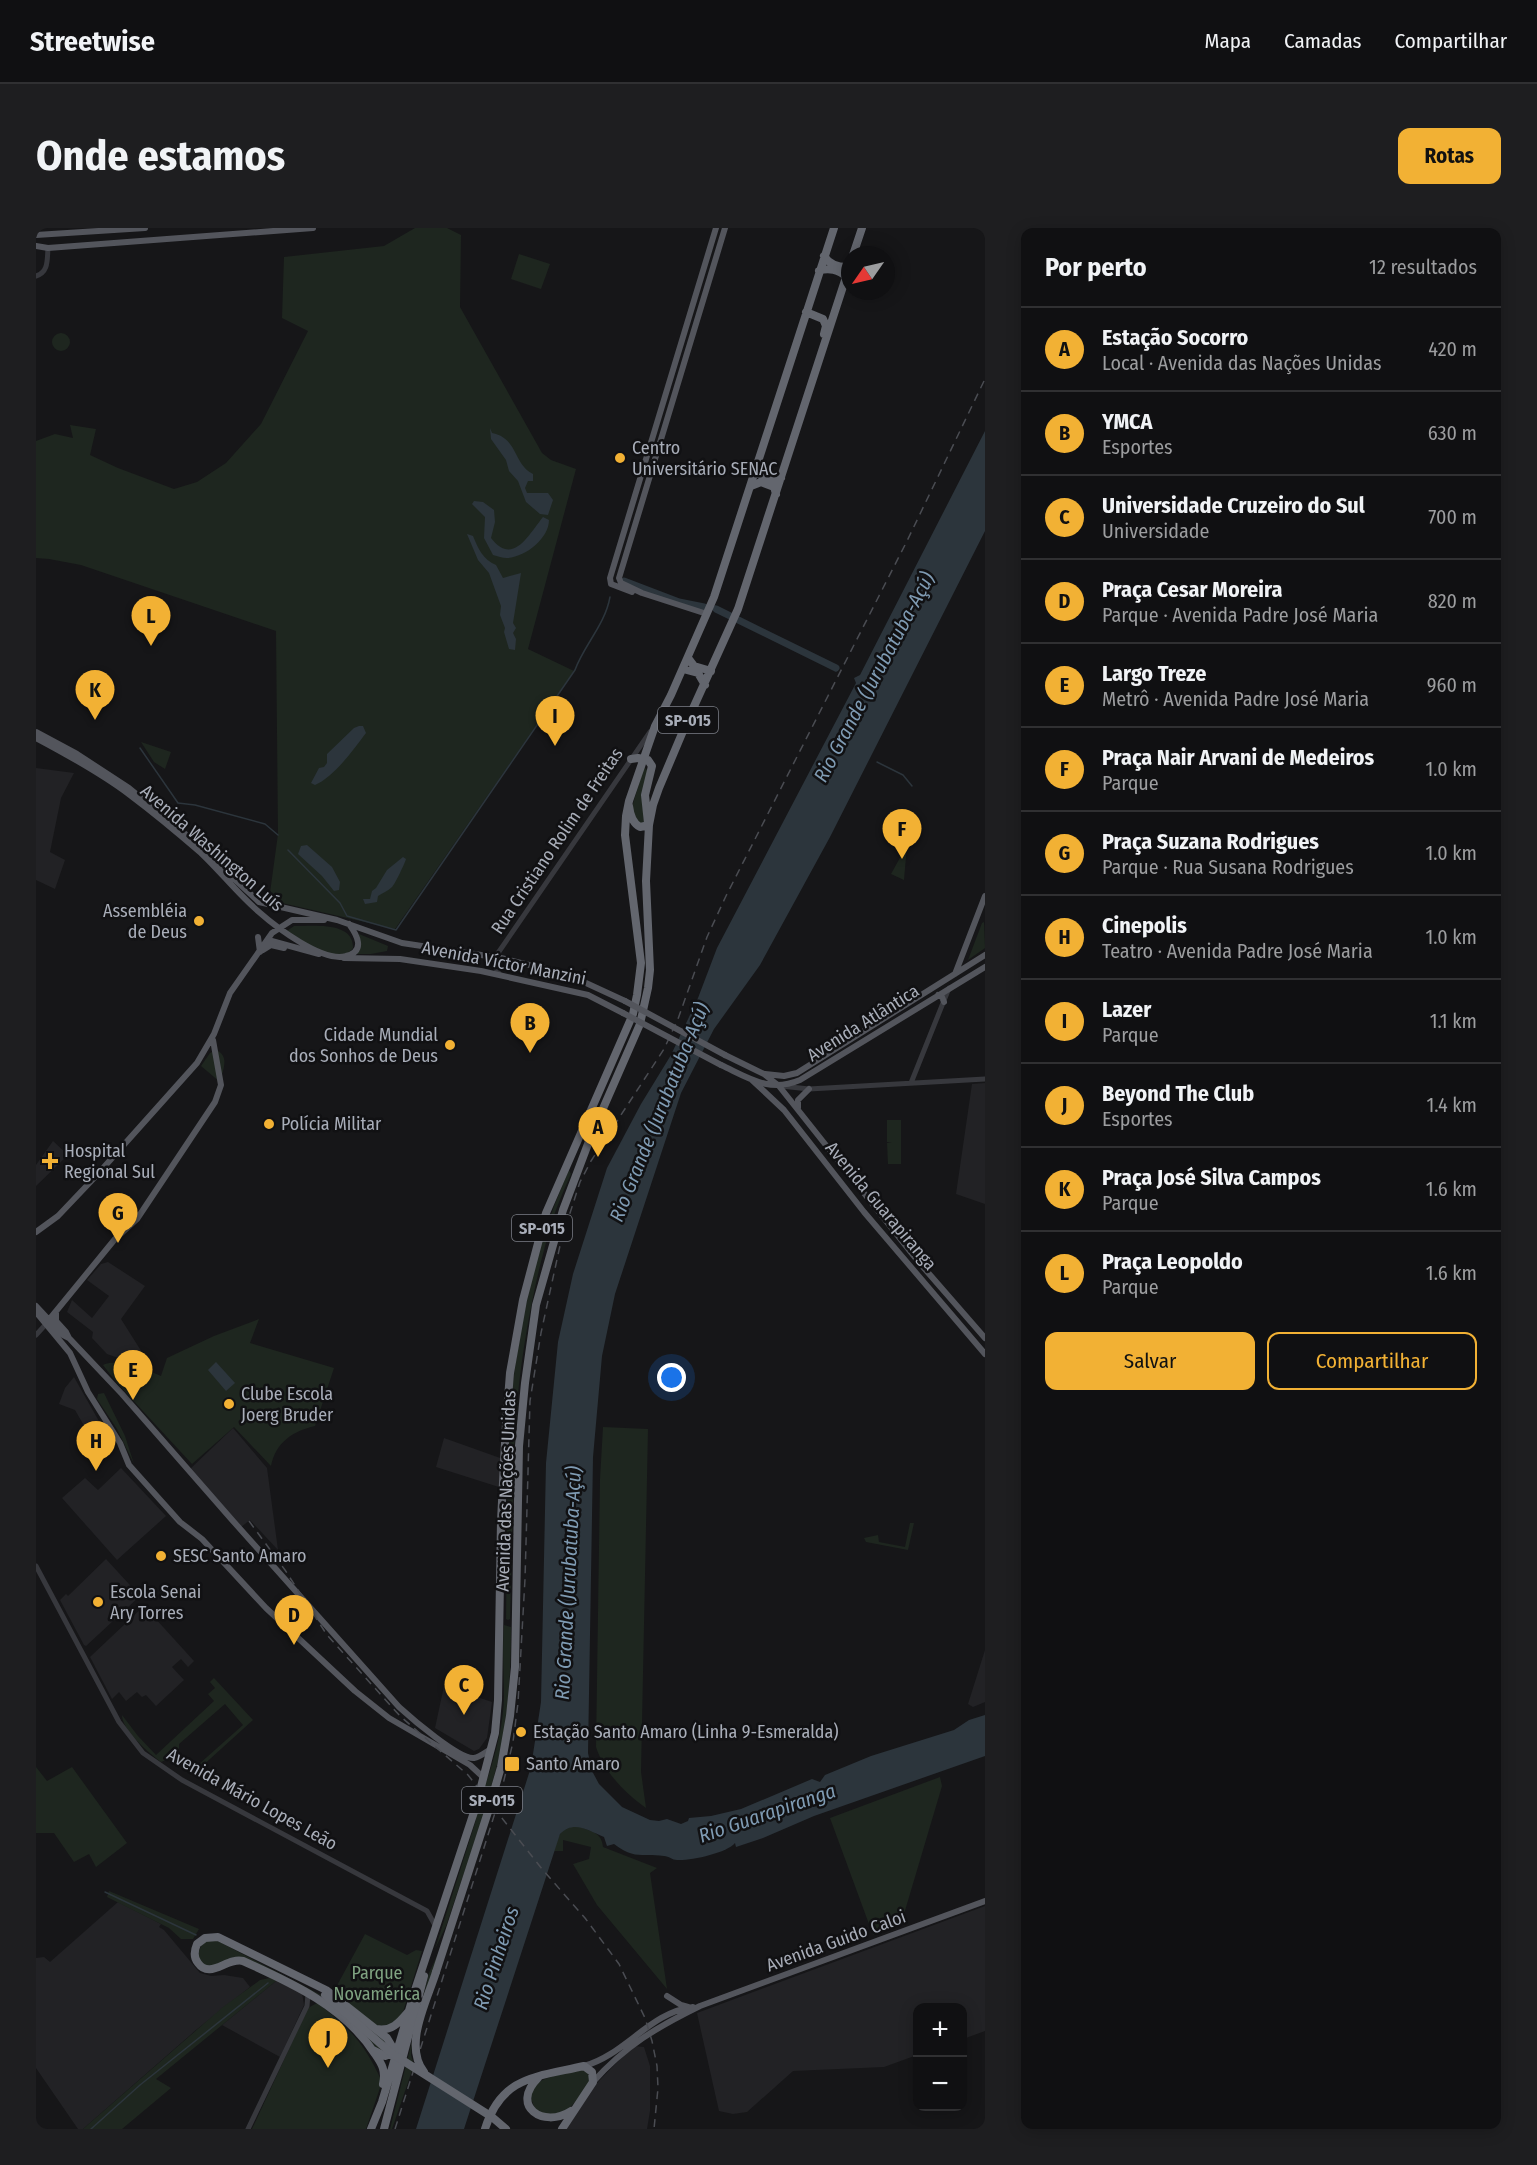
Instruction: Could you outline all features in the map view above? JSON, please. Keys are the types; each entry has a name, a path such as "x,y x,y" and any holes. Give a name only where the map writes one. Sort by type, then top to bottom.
{"highway":[{"name":"SP-015","path":"655,726 713,601 834,228"},
{"path":"856,246 862,228"},
{"path":"824,256 830,263 841,267"},
{"path":"819,271 827,268 841,273"},
{"name":"Avenida das Nações Unidas","path":"428,2078 415,2058 415,2035 501,1767 513,1693 519,1446 536,1305 566,1201 591,1136 640,1024 650,970 646,881 649,825 659,788 735,619 841,292"},
{"path":"806,312 820,317 825,323 819,359"},
{"path":"756,469 759,475 768,479 781,478"},
{"path":"751,486 761,482 774,487 776,494"},
{"path":"688,658 694,666 711,671"},
{"path":"683,669 698,673 705,685"},
{"name":"Avenida das Nações Unidas","path":"371,2129 382,2102 492,1749 498,1700 501,1508 510,1373 523,1300 546,1213 633,1014 641,963 625,828 629,801 655,726"},
{"path":"629,801 634,822 640,827 649,825 645,795 653,769 650,762 632,759"},
{"path":"501,1611 505,1622 516,1621"},
{"path":"371,2129 385,2074 384,2068 373,2050 349,2022 321,1997 308,1994 243,1961 230,1961 210,1970 200,1966 194,1956 196,1944 205,1938 218,1937 326,1990 387,2038 393,2048 390,2054 383,2056 373,2050"},
{"name":"SP-015","path":"384,2129 419,1999 427,1957"},
{"path":"279,1967 391,2053 474,2105 506,2129"},
{"path":"369,2025 383,2030 390,2029 399,2023 411,2008"},
{"path":"485,2129 494,2105 508,2089 539,2076 584,2066 592,2072 593,2082 562,2129"},
{"path":"539,2076 529,2090 527,2101 533,2114 540,2119 557,2119 565,2116 576,2106"}],"main road":[{"path":"36,235 145,228"},
{"path":"211,236 217,228"},
{"path":"36,246 48,248 313,228"},
{"path":"708,612 614,586 610,578 716,228"},
{"path":"642,593 621,583 620,574 725,228"},
{"path":"48,248 52,235"},
{"path":"692,306 698,313 697,319"},
{"name":"Avenida Washington Luís","path":"36,732 77,754 129,788 189,837 259,902 337,920"},
{"name":"Avenida Washington Luís","path":"36,738 101,775 130,795 207,859 258,912 298,941 338,958"},
{"path":"949,988 985,896"},
{"path":"258,912 267,921 272,933"},
{"path":"36,1232 58,1216 132,1138 197,1063 214,1034 230,993 272,933 298,919 337,920"},
{"name":"Avenida Víctor Manzini","path":"337,920 402,943 496,958 566,975 625,1002 764,1074"},
{"path":"338,958 352,953 357,947 357,935 348,924"},
{"path":"258,937 260,952"},
{"name":"Avenida Víctor Manzini","path":"268,940 307,952 338,958 353,960 400,958 500,975 588,994 752,1080"},
{"path":"260,952 271,945 307,952"},
{"path":"963,952 966,967 976,972"},
{"name":"Avenida Atlântica","path":"764,1074 784,1076 796,1073 985,955"},
{"name":"Avenida Atlântica","path":"779,1086 800,1080 985,967"},
{"path":"938,995 944,1002"},
{"path":"47,1322 100,1258 144,1211 218,1097 220,1085 213,1046 214,1034"},
{"name":"Avenida Guarapiranga","path":"764,1074 779,1086 917,1260 985,1338"},
{"path":"752,1080 779,1086"},
{"name":"Avenida Guarapiranga","path":"752,1080 784,1110 864,1212 985,1354"},
{"path":"800,1112 798,1100 809,1089"},
{"path":"36,1306 70,1353 82,1381 117,1437 133,1470 180,1522 208,1544 266,1608 373,1706 470,1765 484,1778"},
{"path":"57,1310 56,1322 69,1338 122,1394 390,1697 415,1722 463,1755 475,1758 492,1749"},
{"path":"36,1312 69,1338"},
{"path":"409,1730 414,1728 415,1722"},
{"name":"Avenida Guido Caloi","path":"593,2082 632,2044 667,2022 700,2006 984,1900"},
{"path":"667,1996 689,2008"},
{"name":"Avenida Guido Caloi","path":"584,2066 605,2058 656,2021 670,2014 700,2006"},
{"path":"667,2022 670,2014"}],"street":[{"path":"36,276 45,270 48,248"},
{"name":"Rua Cristiano Rolim de Freitas","path":"500,975 495,967 496,958 655,726"},
{"path":"911,1083 949,988"},
{"path":"779,1086 809,1089 985,1079"},
{"path":"36,1335 47,1322"},
{"name":"Avenida Mário Lopes Leão","path":"36,1566 118,1722 143,1753 182,1780 427,1911 436,1927"},
{"path":"248,2129 307,2007 308,1994"},
{"path":"307,2007 321,1997"}],"shaded area":[{"path":"36,768 74,773 61,798 50,852 65,860 55,889 36,880"},
{"path":"985,1083 985,1204 956,1194 972,1084"},
{"name":"Hospital Regional Sul","path":"53,1141 68,1155 36,1186 36,1165"},
{"path":"108,1262 145,1286 121,1319 145,1357 135,1364 107,1354 92,1338 93,1332 67,1312 72,1300 92,1318 109,1296 87,1280 101,1264"},
{"path":"74,1377 100,1423 87,1431 75,1410 59,1404 65,1388"},
{"path":"233,1428 267,1468 278,1550 250,1520 241,1527 189,1470"},
{"path":"444,1438 503,1459 502,1488 436,1467"},
{"path":"121,1468 166,1516 117,1560 62,1498 85,1478 98,1490"},
{"name":"Escola Senai Ary Torres","path":"106,1559 140,1596 86,1646 60,1600 66,1594 68,1596"},
{"path":"144,1606 194,1661 188,1667 181,1659 172,1667 184,1680 156,1706 146,1695 142,1697 137,1692 126,1701 119,1692 112,1699 90,1657"},
{"path":"985,1650 985,1702 973,1707 968,1704"},
{"path":"444,1686 492,1702 487,1738 479,1749 474,1751 435,1728"},
{"path":"118,1902 161,1924 159,1927 200,1973 243,1978 250,1987 196,2030 83,2129 78,2129 36,2068 36,1958 44,1957 50,1962"},
{"path":"985,1906 985,2031 967,2038 967,2003 913,2003 913,2056 884,2067 793,2071 747,2112 733,2114 719,2111 697,2013"},
{"path":"276,1981 302,1993 304,2005 280,2057 222,2025"},
{"path":"633,2046 644,2047 650,2066 650,2111 647,2129 566,2129 594,2086"}],"green space":[{"path":"415,228 447,228 461,235 460,307 542,453 551,460 576,469 528,649 574,671 395,929 269,900 278,834 276,631 81,565 36,558 36,441 55,434 73,438 70,425 96,429 90,455 174,489 197,482 226,463 261,424 308,331 282,318 284,257 384,246"},
{"path":"519,254 550,264 541,289 511,279"},
{"path":"61,333 67,336 70,342 67,348 61,351 55,348 52,342 55,336"},
{"path":"141,742 171,752 165,769 154,762"},
{"path":"644,767 648,771 642,797 644,822 639,824 632,807"},
{"path":"907,845 904,880 891,874"},
{"path":"984,922 985,948 968,960 982,923"},
{"path":"294,926 340,929 352,939 353,948 347,953 330,954 301,941 287,931"},
{"path":"359,934 388,946 387,951 356,954"},
{"path":"216,1050 224,1060 220,1082 201,1066 210,1053"},
{"path":"887,1120 901,1120 901,1164 888,1164 887,1143 892,1142 887,1142"},
{"path":"569,1170 571,1174 554,1216 536,1284 518,1394 512,1392 520,1335 532,1279 548,1224"},
{"name":"Clube Escola Joerg Bruder","path":"259,1319 250,1343 334,1368 315,1426 300,1431 281,1444 271,1466 234,1427 192,1464 103,1365 124,1364 161,1376 167,1358 214,1336"},
{"path":"104,1393 125,1436 134,1464 117,1429 97,1399 98,1394"},
{"path":"512,1399 518,1399 511,1465 510,1491 513,1497 510,1619 508,1620 506,1619 508,1456"},
{"path":"603,1427 648,1429 641,1772 646,1808 616,1781 604,1765 596,1747 600,1479"},
{"path":"910,1523 914,1523 908,1550 866,1542 864,1538 878,1535 879,1542 905,1547"},
{"path":"504,1625 511,1627 511,1642 508,1700 502,1744 484,1812 481,1812 484,1814 446,1926 435,1949 476,1820 476,1812 498,1741 504,1697"},
{"path":"214,1678 253,1720 200,1768 198,1765 243,1725 225,1704 179,1744 179,1751 171,1758 161,1762 137,1741 126,1727 122,1715 156,1755 214,1701 208,1694 215,1688 210,1682"},
{"path":"36,1767 47,1781 72,1767 127,1843 96,1867 89,1854 74,1862 54,1833 36,1833"},
{"path":"940,1777 942,1786 904,1914 907,1922 873,1935 830,1818"},
{"path":"577,1826 598,1835 603,1847 657,1868 650,1873 667,1989 597,1905 573,1864 589,1859 591,1847 563,1840 563,1851 554,1851 563,1830"},
{"path":"109,1891 199,1929 193,1939 181,1939 169,1928 107,1897"},
{"name":"Parque Novamérica","path":"365,1934 407,1955 416,1950 422,1951 402,2015 395,2024 377,2027 334,1991"},
{"path":"445,1938 412,2042 411,2055 414,2065 392,2129 390,2129 429,1973"},
{"path":"206,1940 216,1940 323,1996 389,2042 391,2049 378,2052 323,1997 243,1958 234,1958 214,1966 201,1963 198,1956"},
{"path":"270,1978 276,1981 156,2079 171,2088 122,2129 83,2129 223,2007 260,1980"},
{"path":"317,2003 356,2038 382,2082 366,2129 252,2129 308,2008"},
{"path":"585,2070 592,2079 564,2114 539,2114 532,2102 531,2092 535,2085 553,2076"}],"water":[{"path":"490,428 492,433 507,440 522,464 533,474 533,481 528,481 525,488 527,493 548,493 553,500 548,515 540,514 526,502 518,481 509,471 506,460 491,439"},
{"path":"985,431 985,531 830,837 760,965 714,1029 681,1093 615,1294 602,1356 593,1457 588,1753 592,1771 599,1784 622,1807 650,1820 667,1819 681,1824 689,1818 741,1809 812,1779 820,1782 825,1775 871,1756 954,1730 969,1720 985,1715 985,1756 814,1816 763,1838 736,1847 735,1843 717,1853 699,1858 677,1860 666,1856 633,1854 614,1844 607,1846 604,1837 586,1829 576,1827 565,1830 560,1834 464,2129 416,2129 531,1767 541,1702 546,1463 558,1342 573,1274 607,1168 641,1104 671,1055 698,998 717,948 856,683 854,678 860,675"},
{"path":"474,501 483,502 494,510 495,522 491,538 506,549 513,549 520,545 543,517 549,520 548,527 541,540 522,554 507,558 493,555 484,538 485,517 472,504"},
{"path":"467,534 473,536 481,553 496,565 503,578 521,573 513,623 516,628 513,633 516,639 515,650 509,649 500,615 501,606 489,573 478,560"},
{"path":"359,726 363,726 366,733 350,754 329,776 315,785 311,783 319,768 324,767 327,763 327,754"},
{"path":"307,845 332,867 340,882 339,890 334,891 322,876 298,854 301,846"},
{"path":"403,857 406,859 392,887 378,896 377,902 365,904 363,899 370,899 372,891 387,870"},
{"path":"216,1362 235,1383 226,1391 208,1370"}],"waterway":[{"path":"624,581 679,602 704,607"},
{"path":"288,850 340,903 347,916 396,930 575,670 604,617 610,597"},
{"path":"716,609 836,668"},
{"path":"140,748 178,803 195,805 265,824 278,835"},
{"path":"877,762 903,775 912,786"},
{"path":"105,1892 196,1935"},
{"path":"91,2129 140,2085 268,1983"}],"railway":[{"path":"395,2129 500,1797 513,1742 518,1703 525,1579 530,1401 541,1333 561,1241 580,1182 591,1161 664,1049 678,1019 707,937 726,896 907,541 985,379"},
{"path":"249,1521 285,1570 327,1635 400,1716 468,1775 542,1869 585,1918 619,1964 645,2018 652,2041 658,2088 654,2129"}],"place":[{"name":"Centro Universitário SENAC","path":"620,458"},
{"name":"Praça Leopoldo","path":"151,646"},
{"name":"Praça José Silva Campos","path":"95,720"},
{"name":"Lazer","path":"555,746"},
{"name":"Praça Nair Arvani de Medeiros","path":"902,859"},
{"name":"Assembléia de Deus","path":"199,921"},
{"name":"Cidade Mundial dos Sonhos de Deus","path":"450,1045"},
{"name":"YMCA","path":"530,1053"},
{"name":"Polícia Militar","path":"269,1124"},
{"name":"Estação Socorro","path":"598,1157"},
{"name":"Hospital Regional Sul","path":"50,1161"},
{"name":"Praça Suzana Rodrigues","path":"118,1243"},
{"name":"Largo Treze","path":"133,1400"},
{"name":"Clube Escola Joerg Bruder","path":"229,1404"},
{"name":"Cinepolis","path":"96,1471"},
{"name":"SESC Santo Amaro","path":"161,1556"},
{"name":"Escola Senai Ary Torres","path":"98,1602"},
{"name":"Praça Cesar Moreira","path":"294,1645"},
{"name":"Universidade Cruzeiro do Sul","path":"464,1715"},
{"name":"Estação Santo Amaro (Linha 9-Esmeralda)","path":"521,1732"},
{"name":"Santo Amaro","path":"512,1764"},
{"name":"Beyond The Club","path":"328,2068"}],"water label":[{"name":"Rio Grande (Jurubatuba-Açú)","path":"874,677"},
{"name":"Rio Grande (Jurubatuba-Açú)","path":"659,1112"},
{"name":"Rio Grande (Jurubatuba-Açú)","path":"568,1583"},
{"name":"Rio Guarapiranga","path":"767,1813"},
{"name":"Rio Pinheiros","path":"496,1958"}]}
